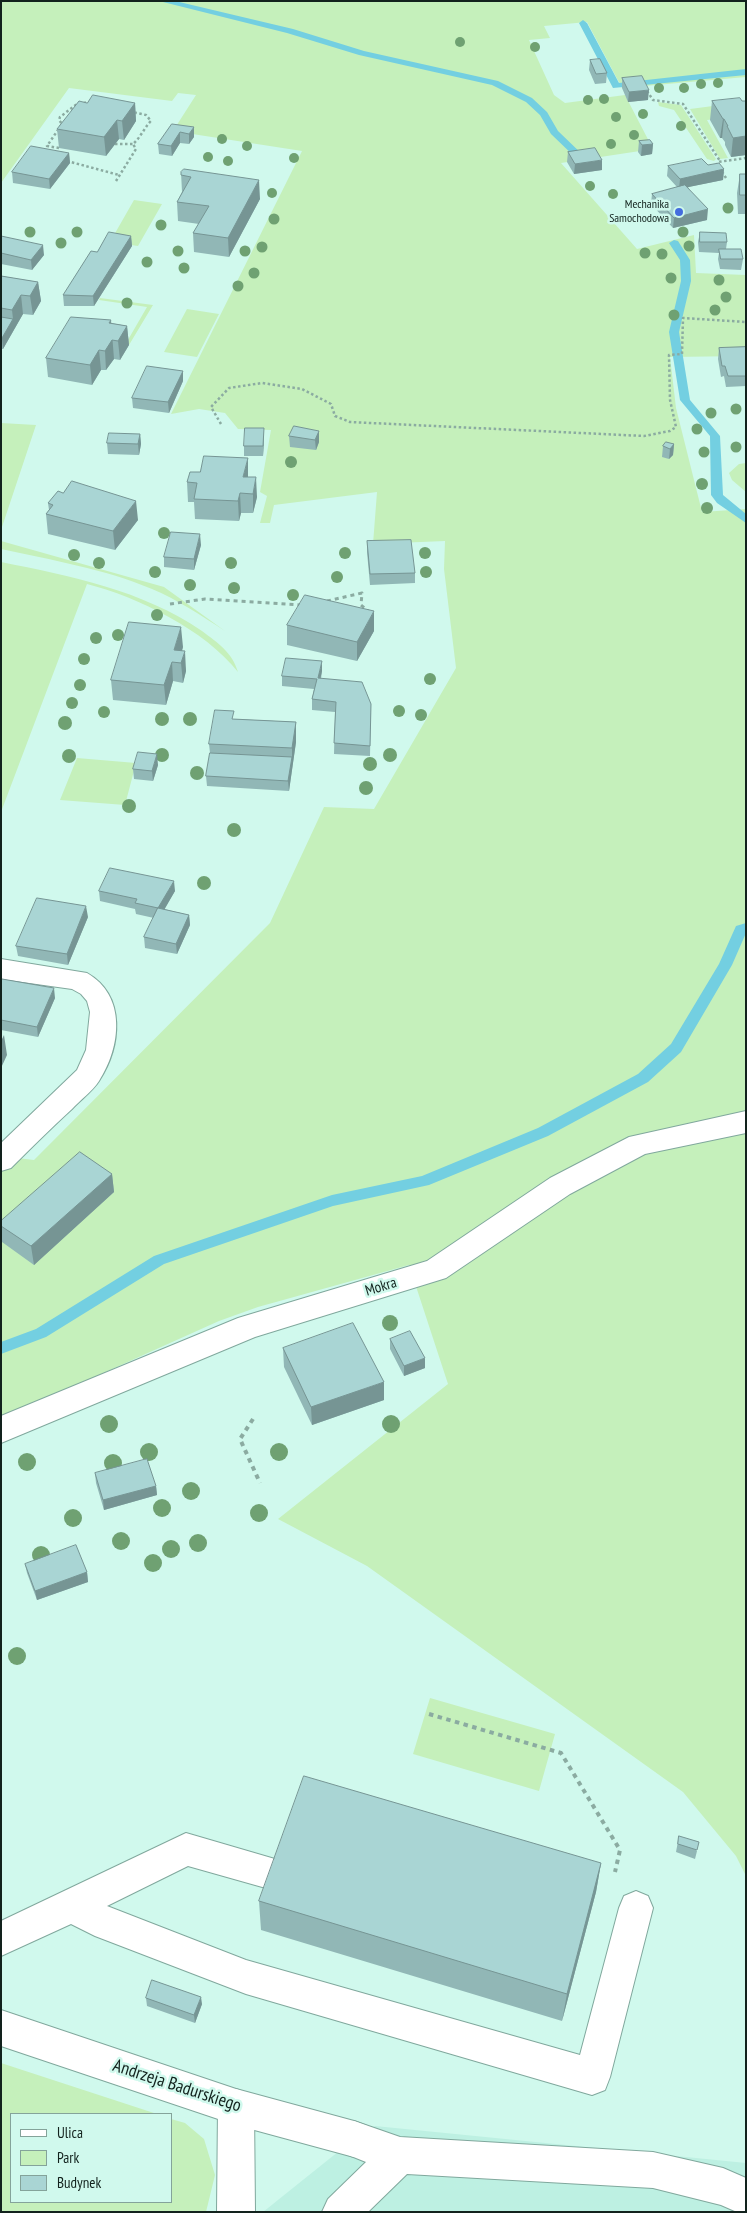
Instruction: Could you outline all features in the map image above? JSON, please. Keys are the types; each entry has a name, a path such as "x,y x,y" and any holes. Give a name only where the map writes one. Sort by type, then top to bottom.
{"street":[{"path":"1,969 78,980 90,987 99,998 103,1012 99,1050 88,1076 1,1160"},
{"name":"Mokra","path":"1,1430 248,1326 436,1270 560,1186 639,1145 746,1122"},
{"path":"1,1939 72,1906 186,1848 280,1876"},
{"path":"72,1906 107,1924 246,1977 592,2077 636,1908"},
{"name":"Andrzeja Badurskiego","path":"1,2028 236,2107 354,2139 400,2155 653,2170 723,2187 746,2197"},
{"path":"236,2107 236,2212"},
{"path":"341,2212 400,2155"}],"path":[{"path":"645,88 651,99 683,104 720,161"},
{"path":"59,148 47,146 47,143 62,124 60,117 78,104 91,102"},
{"path":"115,144 133,144 139,139 141,131 151,121 146,115 126,111"},
{"path":"116,181 136,149 133,144"},
{"path":"720,161 746,158"},
{"path":"65,161 120,175"},
{"path":"720,161 717,164 726,178"},
{"path":"221,424 211,408 228,388 262,383 302,389 331,404 335,416 350,422 644,436 670,431 676,427 670,400 668,355 682,354 682,318 746,322"},
{"path":"318,603 362,593 360,606 368,610 368,618"},
{"path":"170,604 205,599 266,604 309,604"},
{"path":"253,1419 240,1439 260,1483"},
{"path":"429,1714 561,1753 616,1843"}],"shaded area":[{"path":"375,2126 746,2163 746,2212 263,2212 354,2139"}],"green space":[{"path":"1,1 746,1 746,77 622,88 587,22 544,26 550,38 529,40 554,95 565,103 625,95 653,149 561,163 637,249 694,235 696,273 746,275 746,356 670,357 676,408 702,512 746,509 746,1876 736,1856 683,1792 367,1566 278,1519 448,1384 409,1265 258,1307 219,1321 1,1419 1,1156 34,1160 270,923 324,807 374,809 456,668 444,569 445,541 373,544 377,492 274,505 270,523 260,523 267,496 260,492 271,430 238,429 225,413 199,409 171,414 302,151 173,131 196,95 178,93 172,101 69,88 1,183"},
{"path":"658,102 681,105 716,159 714,161 707,159 674,110 659,106"},
{"path":"736,103 737,117 707,120 728,158 720,159 690,109"},
{"path":"134,200 162,204 138,246 110,242"},
{"path":"100,298 153,305 129,345 125,345 147,307 99,300"},
{"path":"187,309 219,314 197,357 164,352"},
{"path":"1,423 36,425 1,530"},
{"path":"746,463 746,492 732,480 729,473 739,464"},
{"path":"1,541 164,587 225,631 162,593 97,570 1,549"},
{"path":"1,562 80,579 105,586 155,605 179,617 214,640 228,653 238,672 208,642 169,617 127,597 87,584 1,812"},
{"path":"77,758 136,763 125,805 60,800"},
{"path":"430,1698 555,1734 539,1791 413,1754"},
{"path":"1,2063 154,2113 10,2113 10,2203 172,2203 172,2119 185,2123 204,2139 215,2175 206,2212 1,2212"}],"building":[{"path":"600,59 607,73 596,74 590,60"},
{"path":"642,76 649,90 629,92 622,78"},
{"path":"93,95 135,103 122,121 117,120 104,137 57,129 79,101 87,103"},
{"path":"740,98 742,101 746,101 746,136 733,138 728,126 712,101"},
{"path":"172,124 194,127 189,134 180,132 171,146 158,144"},
{"path":"650,140 653,144 642,145 639,141"},
{"path":"31,146 69,153 49,179 12,172"},
{"path":"595,148 602,160 575,164 568,152"},
{"path":"702,159 708,165 719,163 724,169 680,179 668,166"},
{"path":"184,169 259,180 228,238 193,233 209,206 177,202 191,177 181,175"},
{"path":"740,174 746,174 746,195 740,195"},
{"path":"685,185 708,209 674,218 652,194"},
{"path":"109,232 131,236 93,296 63,295 91,251 97,252"},
{"path":"700,232 726,233 727,242 700,242"},
{"path":"1,236 43,245 31,260 1,253"},
{"path":"719,249 741,249 743,259 721,259"},
{"path":"1,276 38,282 30,296 21,295 12,310 1,308"},
{"path":"1,317 13,319 2,338 1,338"},
{"path":"71,317 111,320 109,323 127,326 118,341 112,340 105,351 99,350 90,365 46,358"},
{"path":"746,347 746,376 728,376 725,366 722,366 719,348"},
{"path":"147,366 183,371 168,402 132,398"},
{"path":"294,426 319,431 315,440 289,436"},
{"path":"245,428 264,428 263,446 244,446"},
{"path":"109,433 140,434 138,444 107,443"},
{"path":"666,442 674,444 670,449 663,446"},
{"path":"204,456 248,458 243,477 256,477 253,494 240,493 238,501 194,499 197,483 187,482 190,472 200,472"},
{"path":"72,481 136,501 113,531 46,514 53,505 48,503 58,491 63,493"},
{"path":"171,532 200,534 194,559 164,557"},
{"path":"411,540 415,573 370,574 367,541"},
{"path":"305,595 374,611 357,642 287,625"},
{"path":"129,622 181,627 174,650 185,651 181,663 172,662 164,685 111,680"},
{"path":"286,658 322,661 318,678 362,682 371,704 370,746 334,743 336,702 312,699 317,679 282,676"},
{"path":"215,710 234,711 232,719 296,722 292,748 209,744"},
{"path":"138,752 157,754 152,771 133,769"},
{"path":"210,753 292,757 288,781 206,776"},
{"path":"110,868 174,881 158,908 135,903 137,899 99,891"},
{"path":"37,898 86,906 67,954 16,946"},
{"path":"158,908 189,915 176,944 144,937"},
{"path":"2,979 54,988 37,1027 1,1020"},
{"path":"80,1152 112,1174 31,1246 1,1226 1,1221"},
{"path":"353,1323 384,1382 311,1407 283,1348"},
{"path":"410,1331 425,1358 404,1366 390,1339"},
{"path":"147,1459 156,1486 103,1500 95,1473"},
{"path":"76,1545 87,1572 35,1591 25,1564"},
{"path":"304,1776 601,1863 567,1994 259,1901"},
{"path":"679,1836 699,1842 697,1850 678,1844"},
{"path":"152,1980 201,1997 194,2015 146,1998"}],"waterway":[{"path":"163,1 290,31 362,53 495,83 529,100 544,114 554,132 580,157"},
{"path":"583,23 616,86 746,72"},
{"path":"674,243 685,260 686,281 674,332 685,400 715,436 717,495 721,501 746,520"},
{"path":"1,1348 41,1333 159,1260 332,1201 424,1181 543,1132 643,1078 676,1048 725,965 741,929 746,928"}],"place":[{"name":"Mechanika Samochodowa","path":"679,212"}]}
